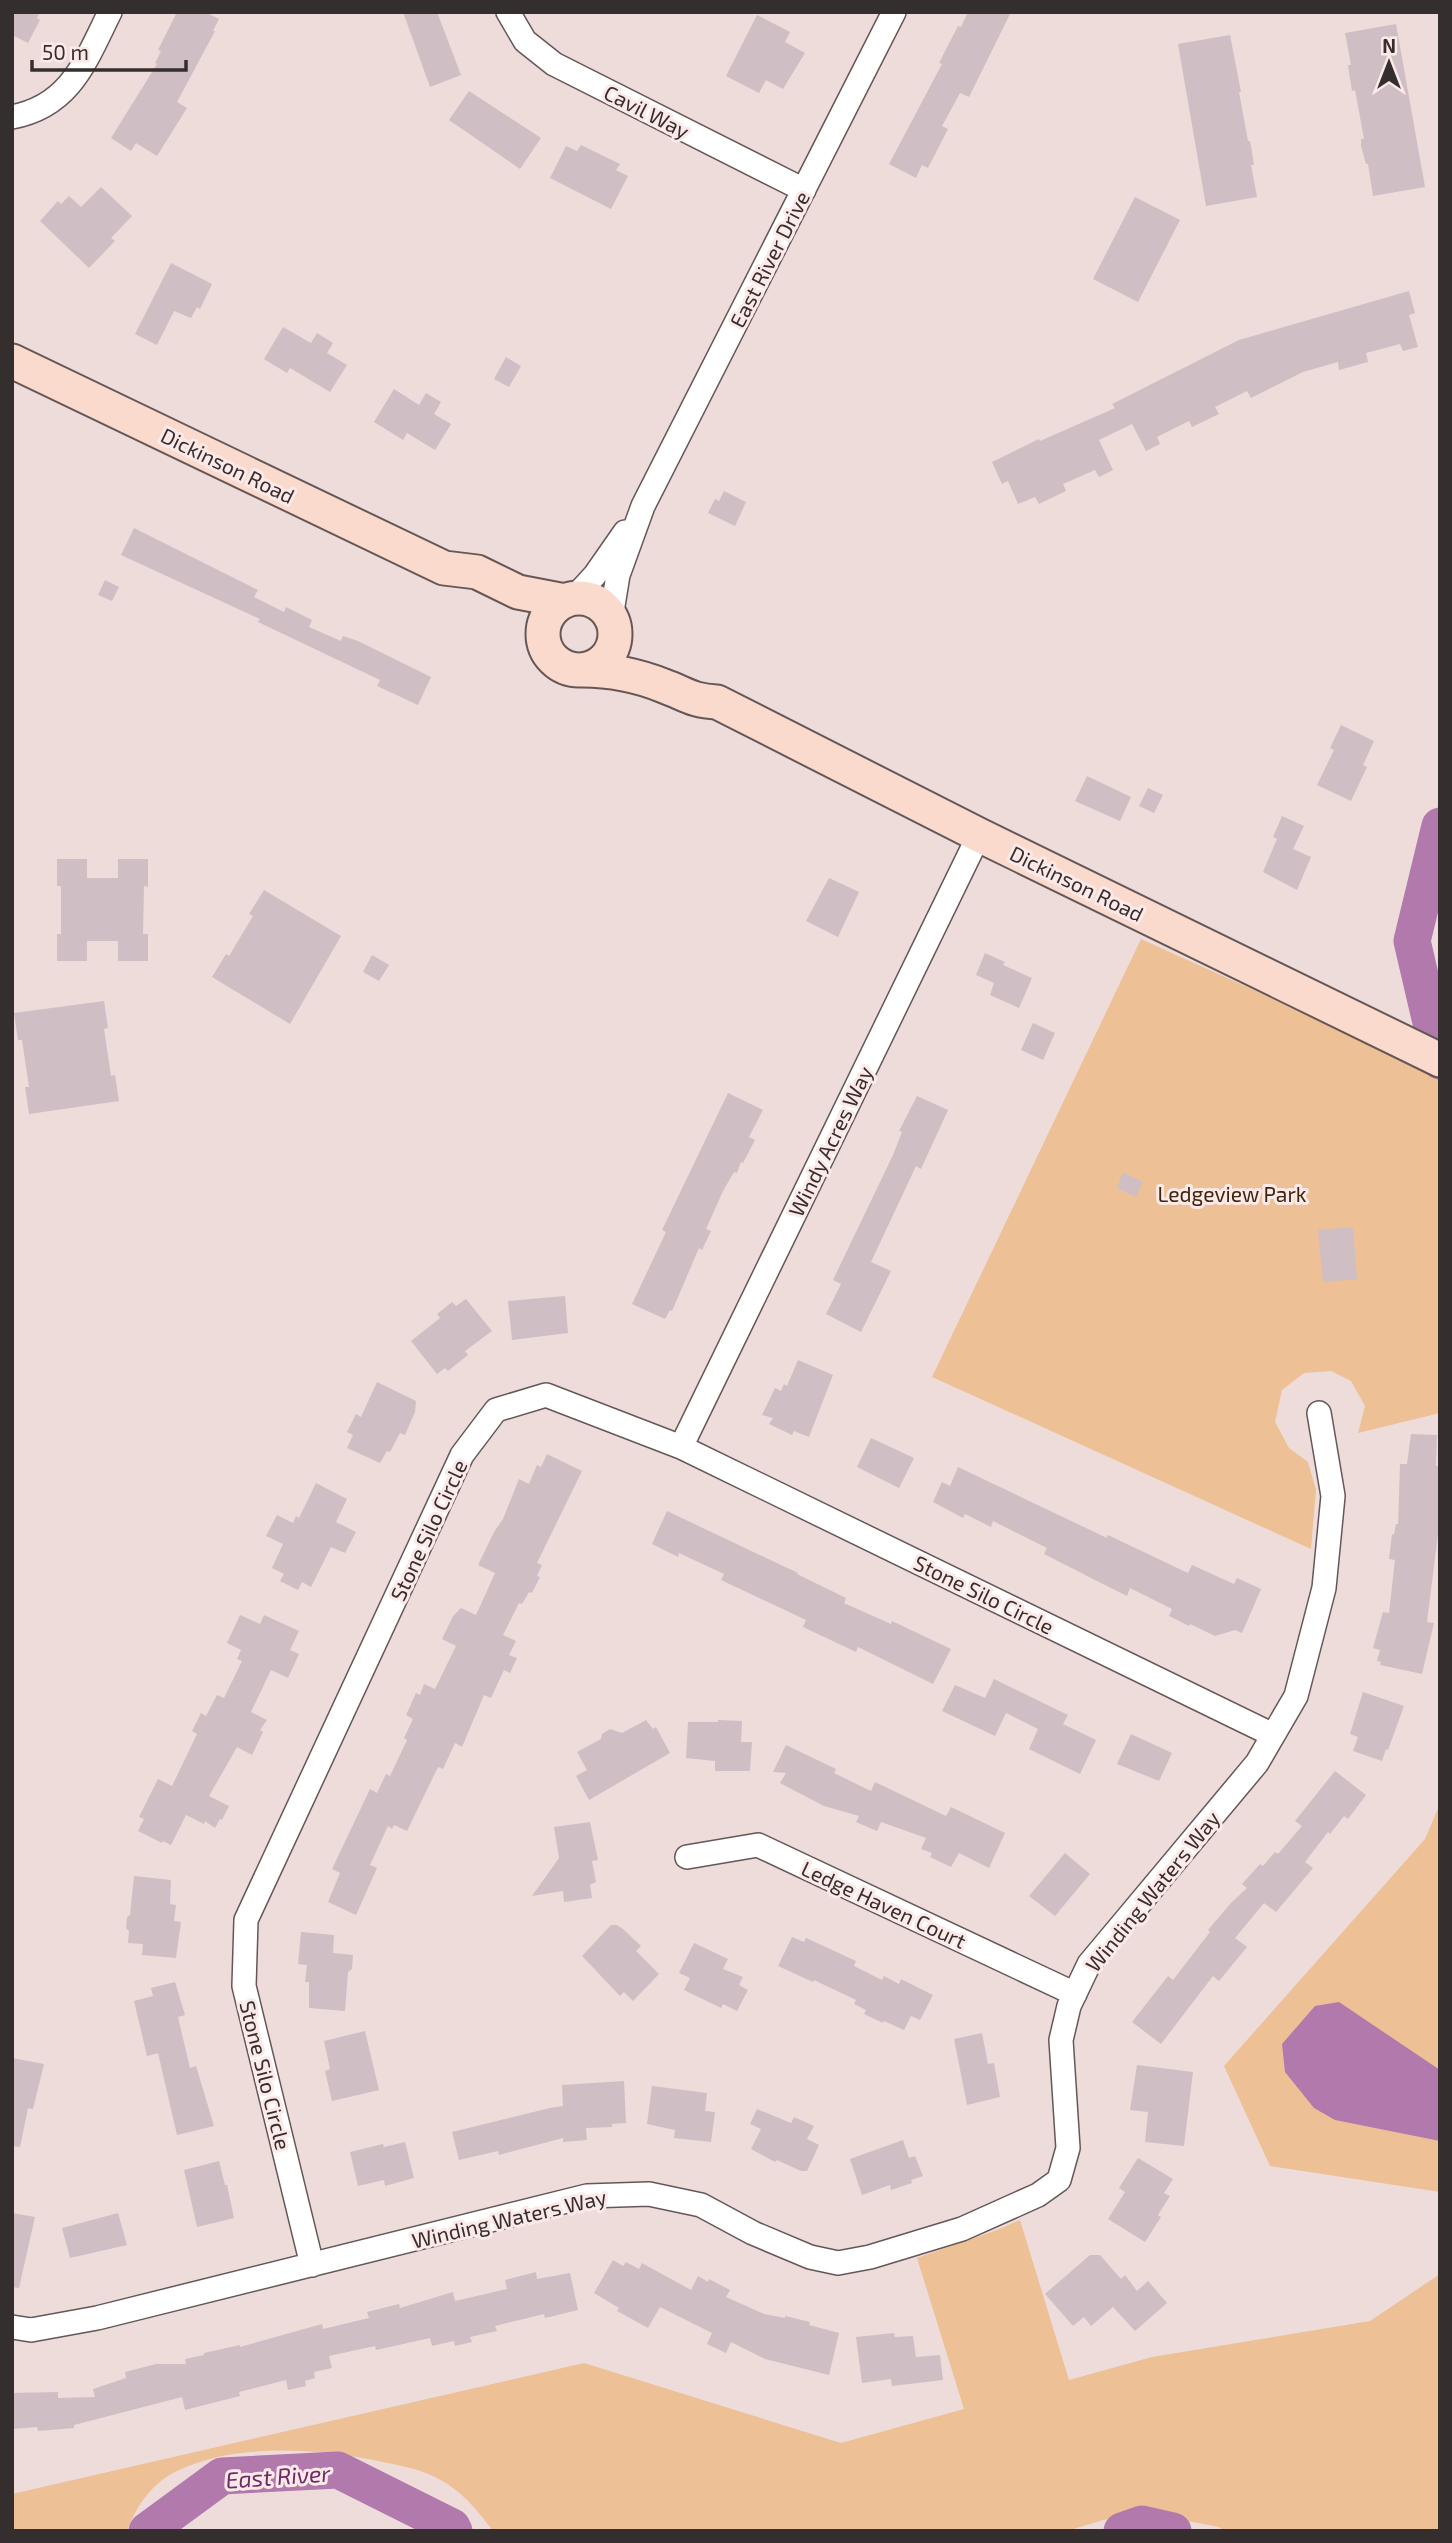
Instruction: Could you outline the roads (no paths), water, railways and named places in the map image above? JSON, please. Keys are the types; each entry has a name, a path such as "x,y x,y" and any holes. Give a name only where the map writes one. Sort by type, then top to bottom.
{"street":[{"path":"12,117 47,105 68,89 110,12"},
{"name":"Cavil Way","path":"508,12 525,41 539,55 804,190"},
{"name":"East River Drive","path":"613,623 618,575 643,506 894,12"},
{"name":"Dickinson Road","path":"12,361 444,568 477,572 518,592 569,600"},
{"name":"East River Drive","path":"569,600 602,566 643,506"},
{"name":"Dickinson Road","path":"444,568 463,590 517,615 550,654"},
{"path":"569,600 595,602 613,623 615,640 611,652 593,667 570,669 558,663 550,654 544,635 545,625 549,615 569,600"},
{"name":"Dickinson Road","path":"613,623 626,643 640,653 706,682 717,702"},
{"name":"Dickinson Road","path":"582,670 618,672 665,686 696,701 717,702 979,835 1440,1060"},
{"name":"Windy Acres Way","path":"681,1447 979,835"},
{"name":"Stone Silo Circle","path":"312,2265 244,1986 246,1920 462,1455 496,1410 547,1395 681,1447 1273,1735"},
{"name":"Winding Waters Way","path":"12,2327 32,2330 97,2318 587,2196 649,2194 701,2205 753,2234 810,2257 838,2263 870,2257 962,2229 1038,2195 1059,2180 1068,2148 1061,2040 1069,2006 1089,1964 1257,1763 1296,1696 1324,1588 1333,1496 1319,1413"},
{"name":"Ledge Haven Court","path":"687,1857 758,1845 1075,1994"}],"waterway":[{"name":"East River","path":"1440,826 1412,941 1440,1061"},
{"name":"East River","path":"147,2531 222,2476 338,2470 452,2527 454,2531"},
{"name":"East River","path":"1122,2531 1142,2524 1173,2531"}],"park label":[{"name":"Ledgeview Park","path":"1232,1193"}]}
